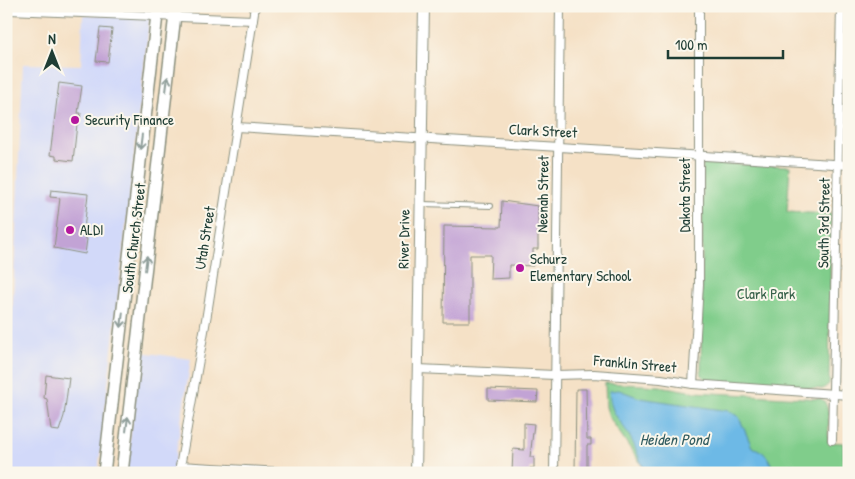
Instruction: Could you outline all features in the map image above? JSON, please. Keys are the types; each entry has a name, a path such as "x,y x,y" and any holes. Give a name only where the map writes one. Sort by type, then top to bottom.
{"main road":[{"name":"South Church Street","path":"104,473 157,10"},
{"name":"South Church Street","path":"122,473 176,11"}],"street":[{"path":"6,6 9,10 176,11 253,20"},
{"name":"Utah Street","path":"180,470 255,6"},
{"name":"River Drive","path":"416,473 420,138 424,6"},
{"name":"Neenah Street","path":"554,473 560,6"},
{"name":"Dakota Street","path":"694,384 699,284 699,6"},
{"name":"South 3rd Street","path":"832,440 841,6"},
{"name":"Clark Street","path":"236,127 849,165"},
{"name":"Franklin Street","path":"418,369 555,375 594,374 661,379 694,384 849,395"},
{"path":"180,470 297,473"}],"lane":[{"path":"420,204 491,206"}],"shaded area":[{"path":"119,6 151,6 98,473 6,473 6,346 11,346 23,64 81,65 83,15 119,16"},
{"path":"140,352 191,359 173,473 126,473"}],"green space":[{"name":"Clark Park","path":"703,163 790,166 787,212 831,214 829,384 823,389 708,382 701,374"},
{"path":"605,383 660,386 694,392 822,399 828,413 828,442 843,443 844,473 647,473 609,417 606,407"}],"water":[{"name":"Heiden Pond","path":"619,390 640,398 729,411 739,417 752,447 766,455 773,469 784,473 647,473 612,406 609,391"},
{"path":"791,464 803,469 806,473 784,473"}],"building":[{"path":"100,28 112,29 108,62 96,61"},
{"path":"59,83 82,86 78,113 81,113 79,124 77,124 73,161 56,159 56,156 50,155"},
{"path":"51,190 88,194 83,238 87,239 85,254 54,248 60,198 50,197"},
{"path":"502,201 538,206 538,249 533,249 533,266 509,265 509,278 490,279 491,255 470,255 470,322 443,322 444,226 501,227"},
{"path":"46,375 69,378 64,416 59,431 51,430 47,399 44,398"},
{"path":"488,389 538,391 537,402 488,400"},
{"path":"576,389 586,389 587,439 591,439 591,445 587,445 587,473 575,473"},
{"path":"524,423 534,424 530,457 534,457 534,468 530,468 529,473 512,473 513,449 524,450"}],"place":[{"name":"Security Finance","path":"75,120"},
{"name":"ALDI","path":"70,230"},
{"name":"Schurz Elementary School","path":"520,268"}]}
